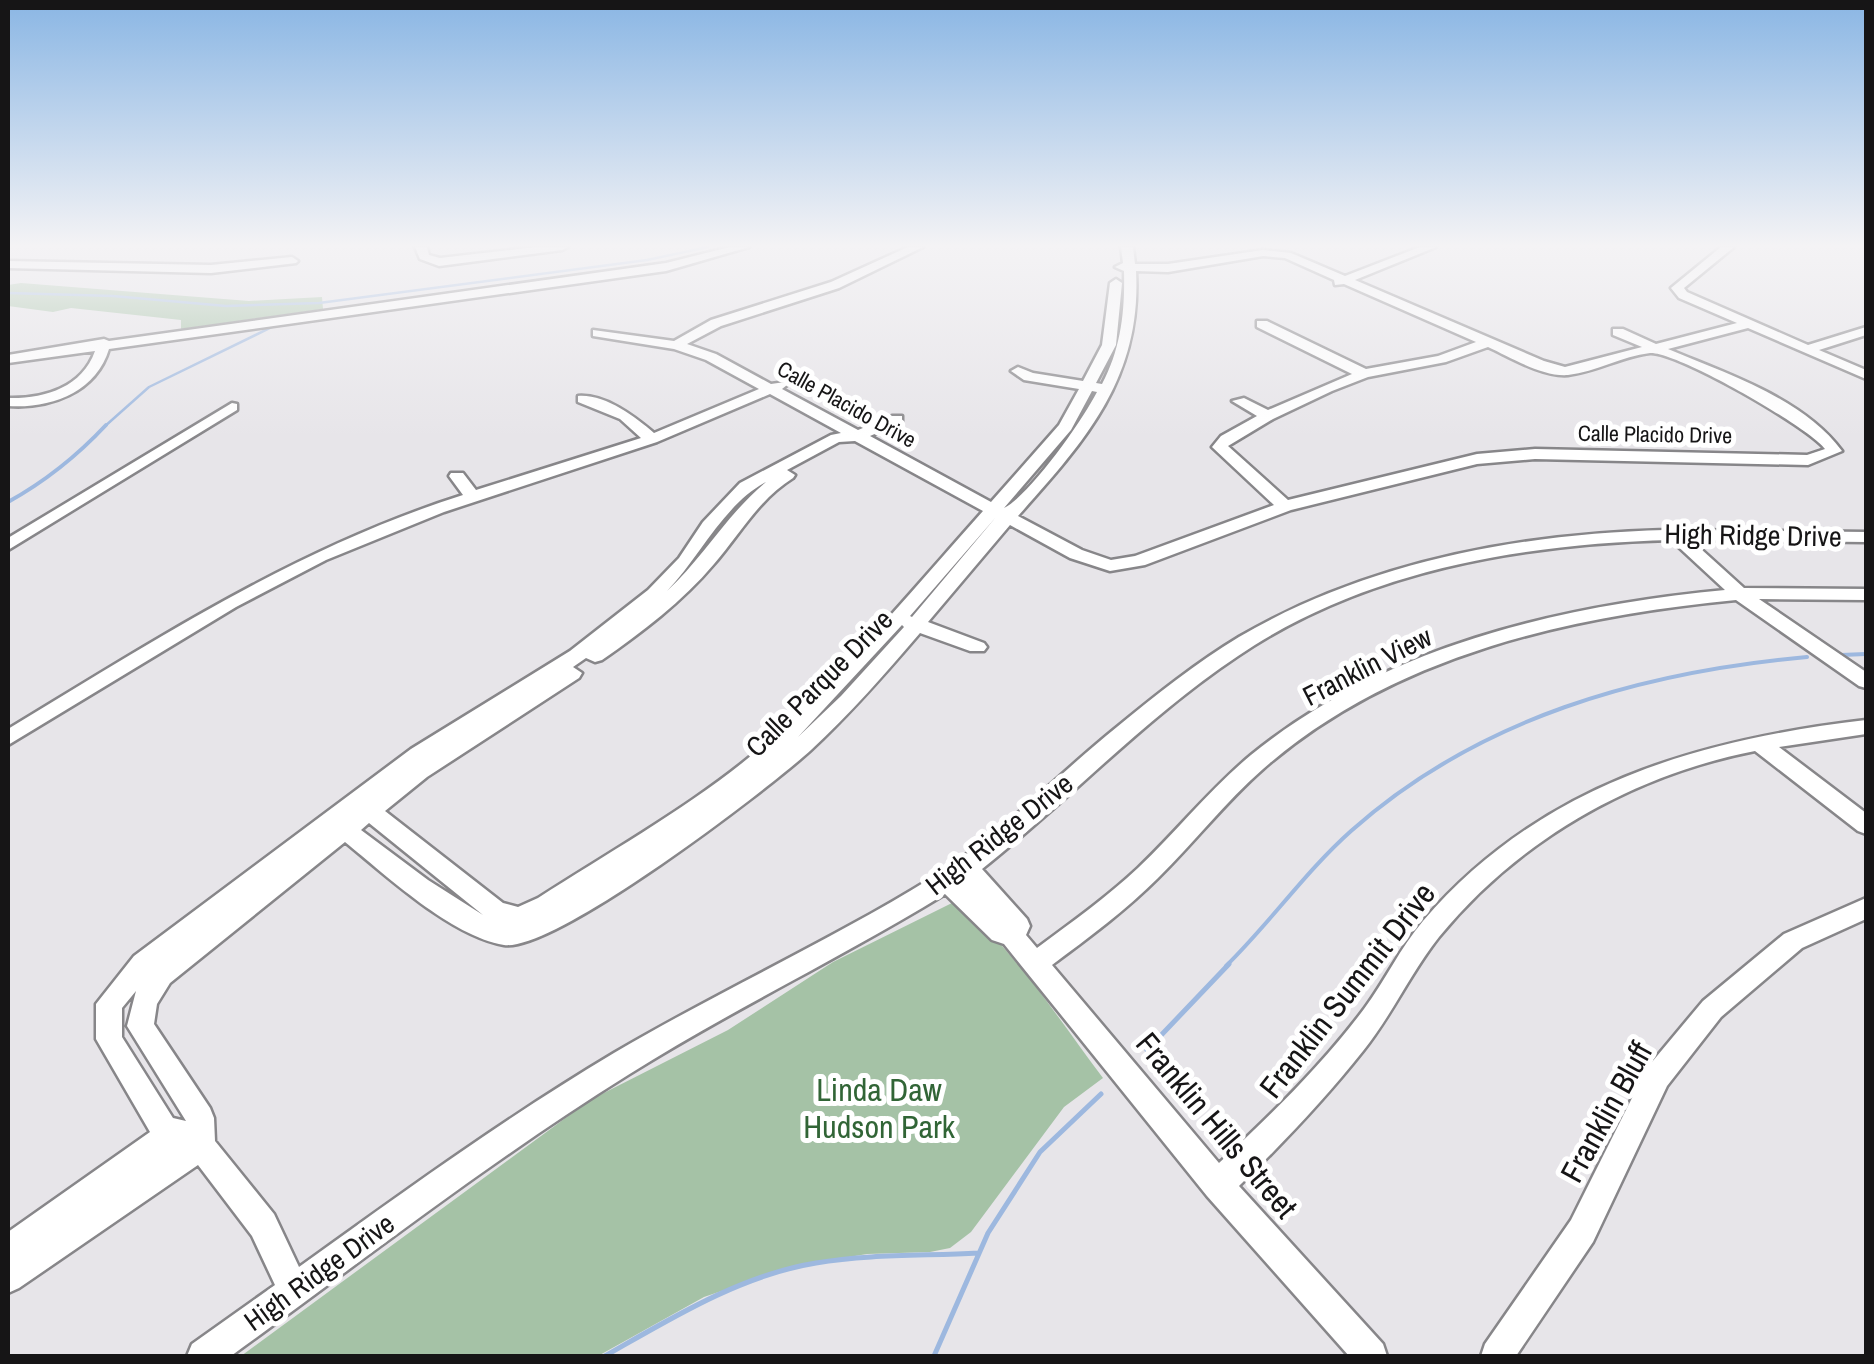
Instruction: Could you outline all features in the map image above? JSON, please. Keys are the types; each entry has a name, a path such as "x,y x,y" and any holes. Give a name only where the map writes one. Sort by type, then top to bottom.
{"street":[{"path":"8,359 343,311"},
{"name":"Calle Placido Drive","path":"748,311 674,341 772,383 1005,510 1076,554 1139,561 1280,502 1411,469 1533,450 1808,460 1827,448 1828,438 1618,332"},
{"name":"Calle Parque Drive","path":"519,925 560,918 726,808 804,745 1061,445 1125,344 1120,311"},
{"path":"1406,311 1546,376 1750,324"},
{"path":"1719,311 1866,375"},
{"path":"1262,324 1364,374"},
{"path":"1807,349 1866,331"},
{"path":"8,402 38,402 80,383 98,365 104,343"},
{"path":"1280,502 1220,447 1226,438 1364,374 1442,359 1483,344"},
{"path":"1018,372 1097,388"},
{"path":"8,724 316,553 466,487 648,435 772,383"},
{"path":"583,398 613,409 648,435"},
{"path":"1239,401 1268,416"},
{"path":"8,545 232,407"},
{"path":"294,1291 262,1224 200,1132 140,1026 144,1001 161,975 216,920 362,806 419,754 582,659 723,524 746,486 836,438 864,433 897,419"},
{"path":"1672,532 1740,594 1866,682"},
{"name":"High Ridge Drive","path":"204,1356 414,1201 582,1088 956,874 1146,714 1240,646 1354,588 1454,557 1569,538 1672,532 1866,537"},
{"name":"Franklin View","path":"1034,964 1131,889 1199,816 1276,747 1416,666 1540,625 1617,608 1740,594 1866,594"},
{"path":"907,621 977,647"},
{"path":"8,738 135,651"},
{"name":"Franklin Summit Drive","path":"1218,1184 1314,1093 1376,1014 1430,929 1479,878 1534,836 1608,789 1683,760 1758,742 1866,727"},
{"path":"1758,742 1866,826"},
{"path":"338,824 477,926 506,936 519,925 496,912 362,806"},
{"name":"Franklin Hills Street","path":"956,874 1000,933 1013,937 1218,1184 1371,1356"},
{"name":"Franklin Bluff","path":"1497,1356 1582,1231 1657,1078 1712,1009 1794,941 1866,908"},
{"path":"168,1136 109,1038 108,1004 143,964 216,920"},
{"path":"108,1004 144,1001"},
{"path":"8,1250 136,1163 168,1136 200,1132"},
{"path":"8,1277 200,1132"}],"green space":[{"path":"95,311 311,311 181,329 181,320"},
{"name":"Linda Daw Hudson Park","path":"956,901 1016,962 1103,1078 1064,1107 971,1232 950,1248 867,1254 795,1266 704,1297 598,1356 241,1356 590,1100 728,1030 833,962"}],"waterway":[{"path":"104,427 149,387 276,325"},
{"path":"8,502 60,467 104,427"},
{"path":"1841,655 1866,654"},
{"path":"1226,966 1351,831 1452,758 1507,730 1623,689 1745,664 1807,657"},
{"path":"1147,1050 1229,964"},
{"path":"934,1356 988,1233 1040,1152 1101,1094"},
{"path":"605,1356 707,1300 788,1269 856,1258 978,1253"}]}
